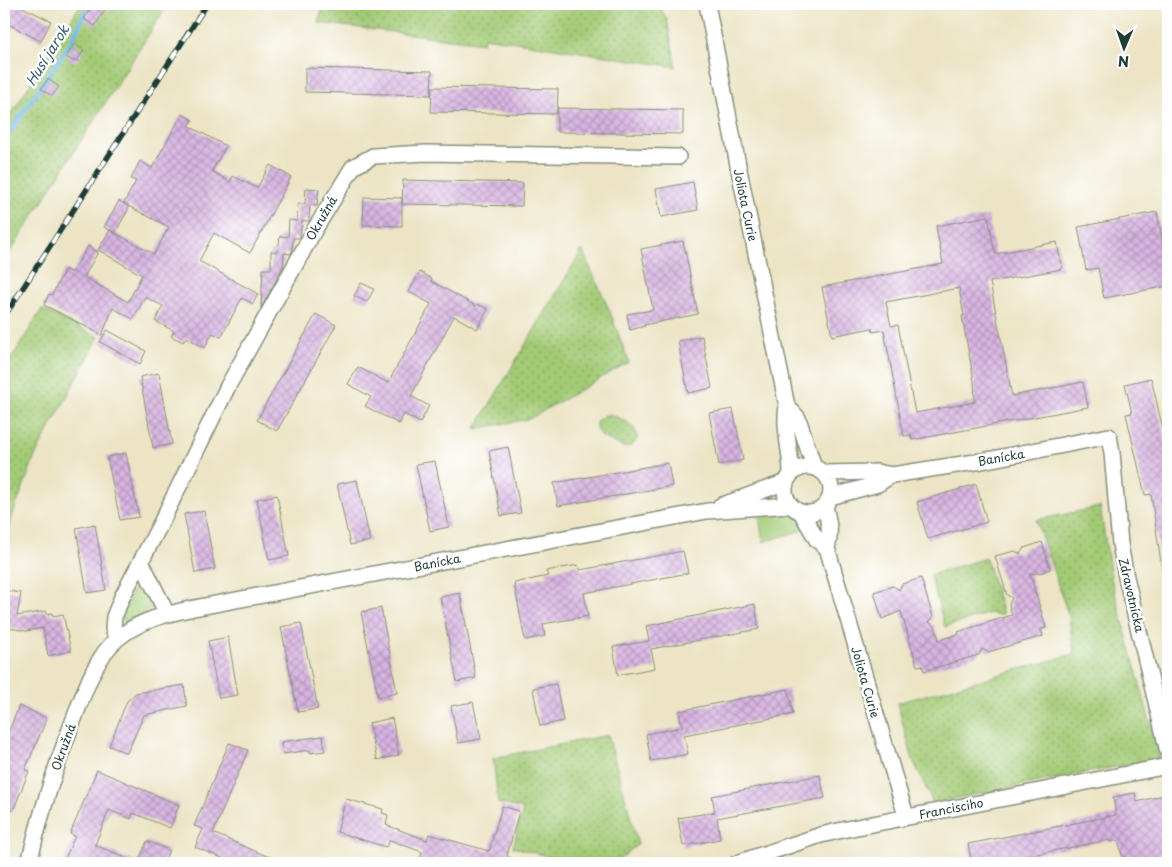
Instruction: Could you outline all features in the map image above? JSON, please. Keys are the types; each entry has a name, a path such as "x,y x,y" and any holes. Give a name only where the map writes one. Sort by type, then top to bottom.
{"street":[{"name":"Joliota Curie","path":"707,4 787,406 784,420 791,461 788,478"},
{"name":"Okružná","path":"116,639 113,628 114,617 140,561 160,525 228,386 315,229 353,167 373,156 425,153 678,157"},
{"name":"Joliota Curie","path":"787,406 798,418 819,470"},
{"name":"Banícka","path":"827,501 878,484 892,476 1016,455 1109,436"},
{"name":"Zdravotnícka","path":"1109,436 1123,561 1168,752"},
{"path":"802,467 819,470 830,484 827,501 813,512 795,508 785,493 788,478 802,467"},
{"name":"Banícka","path":"819,470 877,472 892,476"},
{"name":"Banícka","path":"707,510 788,478"},
{"name":"Joliota Curie","path":"827,501 830,527 830,539 827,548 906,816"},
{"name":"Joliota Curie","path":"795,508 817,540 827,548"},
{"name":"Banícka","path":"167,614 707,510 795,508"},
{"path":"140,561 167,614"},
{"name":"Okružná","path":"29,863 44,800 67,736 93,673 116,639 151,619 167,614"},
{"name":"Francisciho","path":"737,863 821,835 906,816 1168,766"}],"green space":[{"path":"81,4 168,4 4,262 4,125"},
{"path":"322,4 664,4 660,8 667,19 676,67 484,37 483,43 319,23"},
{"path":"582,250 609,309 629,362 529,419 475,429"},
{"path":"42,309 99,337 35,456 4,538 4,370"},
{"path":"610,414 629,423 635,430 637,440 631,446 623,447 601,436 596,429 596,422 603,416"},
{"path":"1100,507 1112,582 1160,758 933,803 913,760 897,703 1074,654 1069,617 1036,520"},
{"path":"793,511 802,516 806,529 763,542 759,517"},
{"path":"986,558 1003,614 990,613 945,627 930,575"},
{"path":"135,585 142,587 153,603 153,608 125,622 121,617"},
{"path":"608,735 638,844 615,863 573,863 513,847 523,809 498,803 493,758"}],"building":[{"path":"4,4 16,4 51,21 41,41 4,22"},
{"path":"93,4 108,4 95,26 84,19"},
{"path":"74,44 84,50 77,61 66,57"},
{"path":"305,68 432,71 431,95 305,92"},
{"path":"48,79 59,87 52,96 41,89"},
{"path":"432,87 558,89 557,114 431,112"},
{"path":"557,108 683,110 683,134 557,132"},
{"path":"182,114 193,120 189,126 226,146 212,171 230,182 233,176 257,188 270,165 291,177 250,253 214,233 199,261 258,294 253,304 242,298 221,337 212,333 205,348 186,337 183,342 171,336 174,331 155,321 163,306 145,297 133,319 113,308 102,335 44,305 49,294 52,295 65,269 72,273 88,246 98,252 84,277 128,302 142,275 98,250 110,230 104,227 119,201 128,206 124,203 136,181 131,179 140,161 152,168","holes":["128,206 169,227 154,254 115,233 128,210"]},
{"path":"403,180 523,183 522,206 402,204"},
{"path":"693,182 698,210 661,217 656,189"},
{"path":"306,188 319,189 317,206 310,205 309,221 302,221 299,238 293,238 292,252 290,254 284,253 283,267 261,308 263,269 271,269 271,251 278,252 280,236 288,237 289,220 297,221 298,204 305,204"},
{"path":"364,197 402,198 402,226 363,225"},
{"path":"1157,212 1168,271 1168,286 1104,298 1098,268 1086,270 1078,227"},
{"path":"988,216 995,254 1057,242 1062,269 990,282 1012,396 1083,382 1088,407 912,440 911,435 904,436 884,330 873,332 872,328 832,336 822,287 943,264 936,226","holes":["959,288 964,316 962,316 974,381 975,402 915,413 898,325 891,326 886,302"]},
{"path":"683,241 698,314 644,325 630,330 627,314 653,310 641,249"},
{"path":"420,272 432,279 431,281 476,306 477,304 488,309 477,329 454,316 411,396 429,406 420,423 404,414 399,424 365,406 371,397 348,384 358,367 388,383 431,304 409,292"},
{"path":"361,283 374,289 367,302 354,296"},
{"path":"316,314 336,325 277,431 257,420"},
{"path":"107,330 146,351 140,364 100,342"},
{"path":"702,336 712,388 688,393 678,341"},
{"path":"159,373 172,444 153,448 140,377"},
{"path":"1151,378 1168,451 1168,570 1162,570 1151,494 1145,495 1126,414 1132,413 1125,384"},
{"path":"733,409 743,460 719,465 709,413"},
{"path":"508,447 521,513 501,516 489,451"},
{"path":"126,453 139,517 120,520 107,457"},
{"path":"435,461 449,527 430,531 416,464"},
{"path":"668,463 672,486 558,506 554,483"},
{"path":"357,480 370,541 350,545 337,484"},
{"path":"976,484 987,522 928,539 917,502"},
{"path":"277,495 289,556 269,560 257,499"},
{"path":"204,511 215,569 195,573 184,514"},
{"path":"95,524 106,590 87,593 76,528"},
{"path":"1042,542 1050,569 1030,574 1046,628 1041,629 1043,636 988,652 982,649 979,655 924,671 922,665 917,666 901,611 882,619 874,592 893,586 899,590 902,584 921,578 933,617 929,622 935,626 939,640 1012,615 1009,604 1012,598 1007,595 995,556 1015,551 1020,554 1024,548"},
{"path":"683,551 688,573 584,593 588,616 543,624 545,636 525,640 514,583 548,576 546,571 578,565 580,570"},
{"path":"7,591 21,593 17,616 46,611 47,614 52,613 53,616 63,614 71,651 48,656 43,628 26,631 4,627"},
{"path":"460,593 476,678 457,682 440,597"},
{"path":"755,604 759,629 651,649 655,668 618,675 613,647 649,641 646,626"},
{"path":"381,608 397,693 378,697 361,612"},
{"path":"301,623 318,709 298,712 281,627"},
{"path":"228,637 238,695 219,698 208,641"},
{"path":"556,684 563,721 540,726 533,688"},
{"path":"184,685 187,706 144,715 127,753 109,746 127,701 136,693"},
{"path":"788,689 793,714 684,735 688,754 651,761 646,734 682,727 679,711"},
{"path":"473,702 481,739 458,743 451,706"},
{"path":"19,706 47,718 25,770 29,771 13,811 4,807 4,743"},
{"path":"392,718 399,755 377,760 369,723"},
{"path":"323,736 325,751 310,753 310,750 283,754 281,742"},
{"path":"229,743 248,750 213,833 283,863 234,863 195,847 203,829 194,826"},
{"path":"97,770 179,805 170,828 133,813 131,819 109,810 95,845 138,863 63,863 75,836 70,834"},
{"path":"820,775 825,798 717,818 720,839 683,846 678,818 715,812 712,796"},
{"path":"1135,793 1137,802 1168,794 1168,863 1157,863 1156,861 1124,863 1118,840 1110,842 1109,840 991,863 972,863 968,844 1116,815 1113,797"},
{"path":"346,799 383,809 382,813 388,815 386,825 427,840 429,834 489,851 502,806 519,811 507,856 521,863 419,863 422,852 390,840 386,847 337,832"},
{"path":"147,841 169,850 164,863 138,863"}],"waterway":[{"name":"Husí jarok","path":"4,141 72,40 89,4"}],"railway":[{"path":"4,317 207,4"}]}
